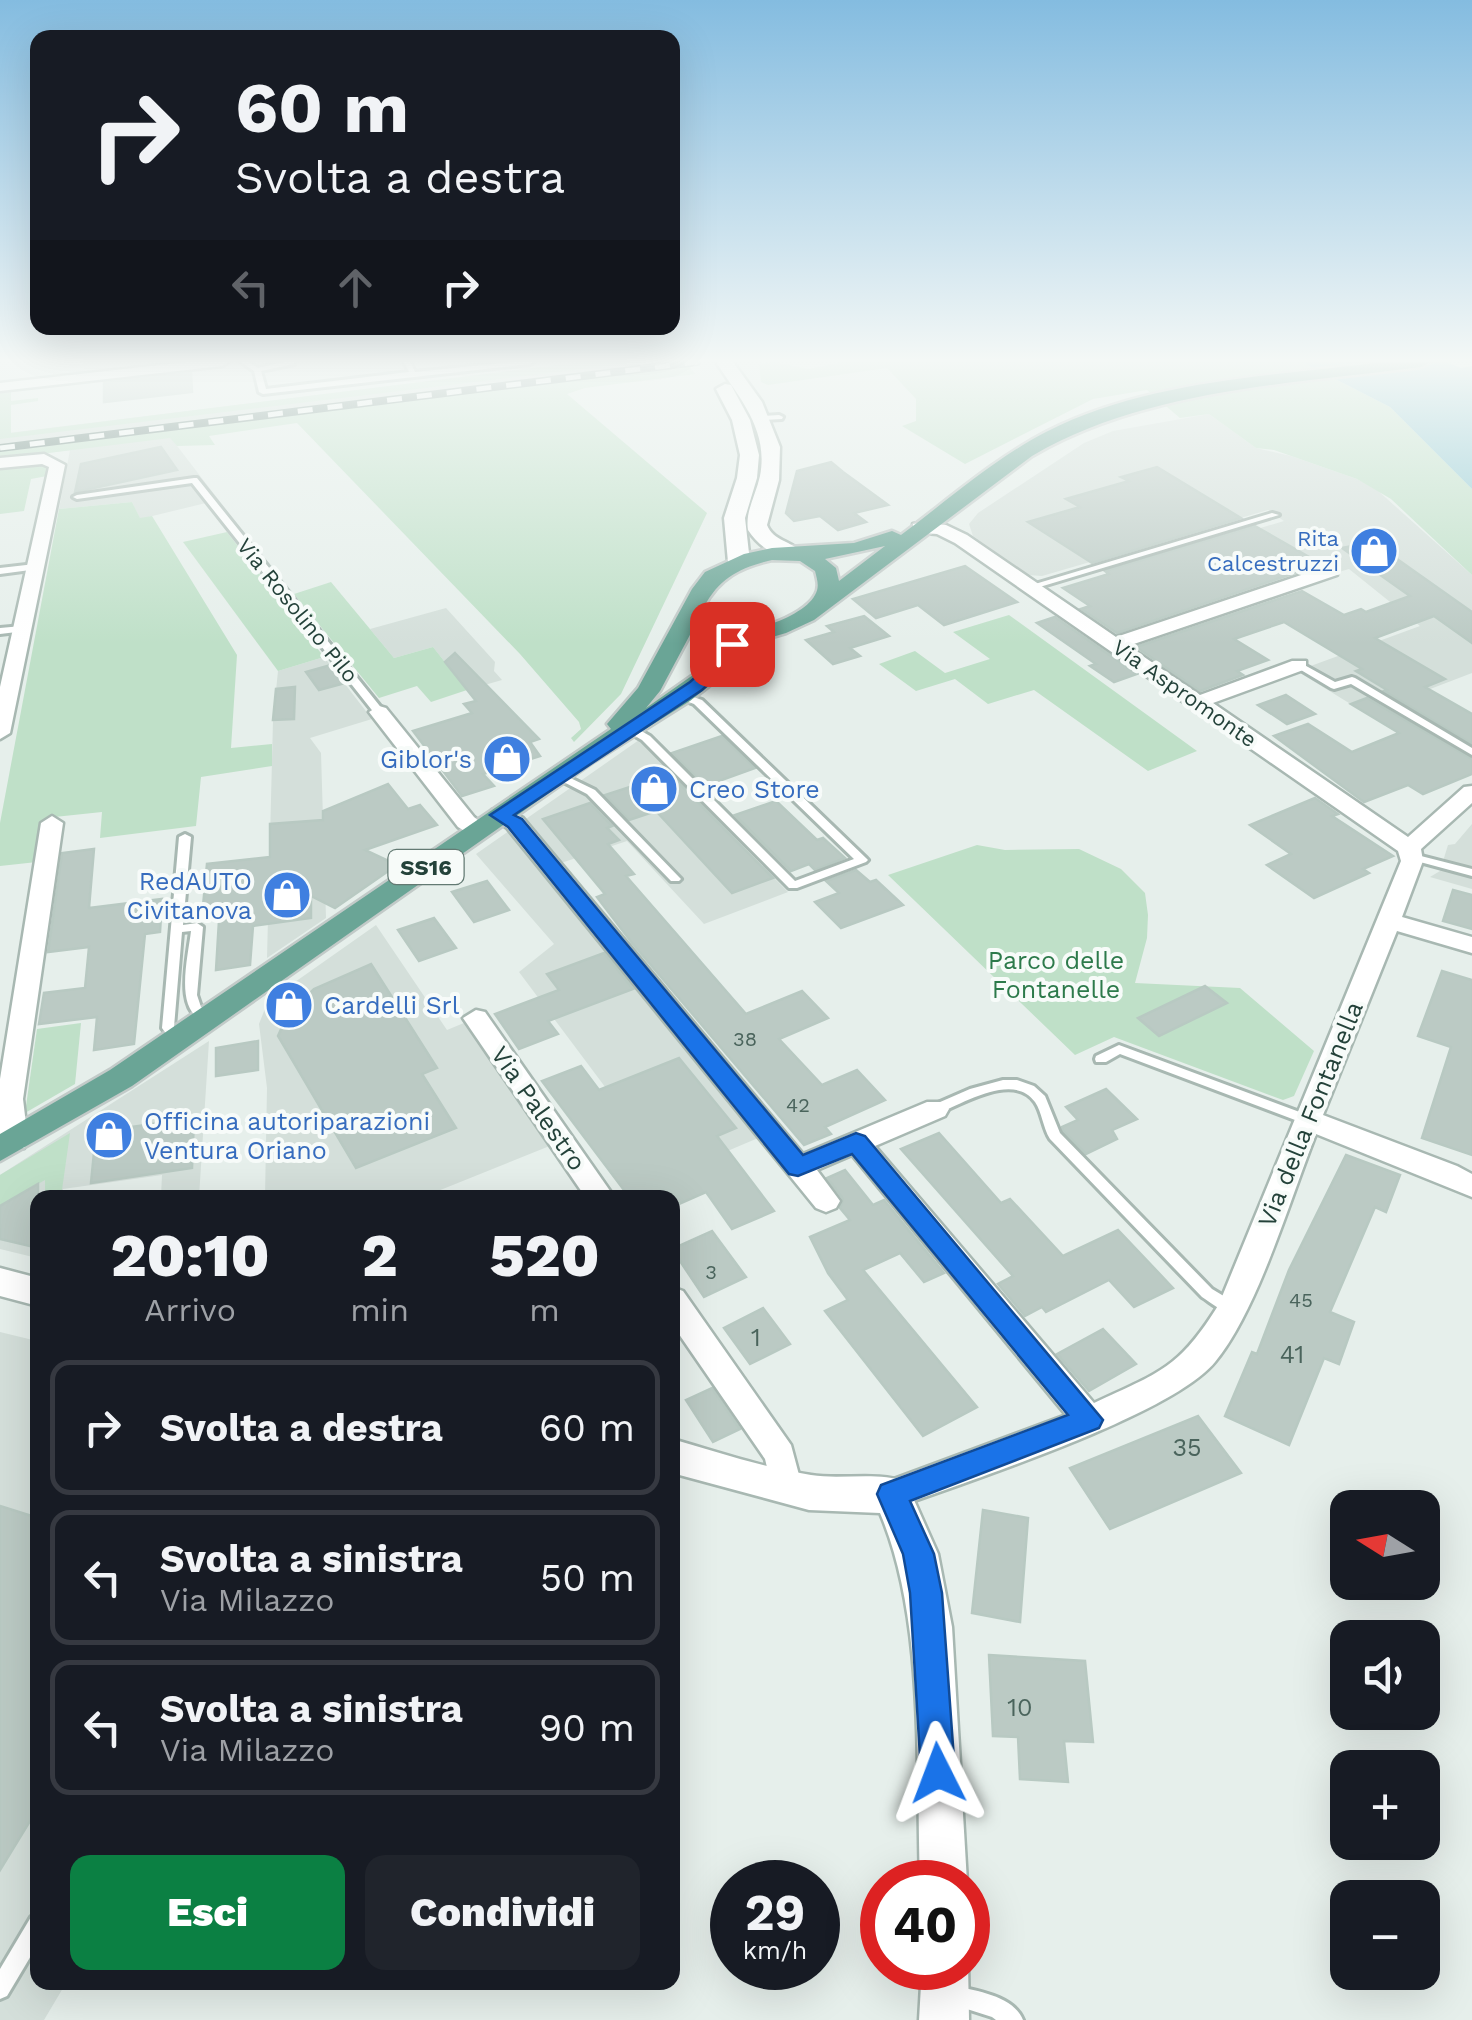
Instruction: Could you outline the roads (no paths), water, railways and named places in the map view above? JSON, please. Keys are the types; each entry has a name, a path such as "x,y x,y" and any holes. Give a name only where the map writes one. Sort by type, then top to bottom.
{"main road":[{"path":"694,609 702,630 737,640 780,630 1020,456"},
{"path":"739,562 834,554 892,537 980,484"},
{"path":"799,554 825,568 829,586 826,598"},
{"name":"SS16","path":"584,757 639,705 713,577 739,562"},
{"name":"SS16","path":"7,1145 178,1040 584,757 682,696 711,673 737,640"}],"street":[{"path":"739,562 740,543 734,523 748,475 749,456"},
{"path":"770,456 771,475 757,526 760,534 799,554"},
{"path":"0,463 37,458 56,465 0,733"},
{"path":"956,502 952,524 961,539"},
{"name":"Via Aspromonte","path":"918,528 940,529 961,539 1411,853"},
{"path":"1114,644 1330,571"},
{"path":"1198,702 1300,665"},
{"name":"Via Rosolino Pilo","path":"380,712 466,822 515,823 826,1201"},
{"name":"Via della Fontanella","path":"680,1458 786,1486 842,1496 892,1494 1089,1420 1190,1369 1207,1350 1232,1308 1388,921 1411,853 1472,792"},
{"path":"7,1145 10,1100 52,823"},
{"path":"1388,921 1472,945"},
{"name":"Via Palestro","path":"476,1018 596,1190"},
{"path":"798,1167 936,1109"},
{"path":"1308,1120 1472,1186"},
{"path":"856,1142 1089,1420"},
{"path":"0,1282 30,1290"},
{"path":"680,1311 780,1455 786,1486"},
{"path":"892,1494 918,1554 931,1627 943,1860"}],"lane":[{"name":"Via Rosolino Pilo","path":"77,497 194,480 380,712"},
{"path":"1030,586 1275,515"},
{"path":"0,572 35,567"},
{"path":"0,631 22,628"},
{"path":"1300,665 1334,686 1352,680 1472,752"},
{"path":"632,730 646,738 793,886 862,860 698,702 682,696"},
{"path":"558,775 591,792 675,879"},
{"path":"178,1040 168,1028 185,837"},
{"path":"1411,853 1472,873"},
{"path":"176,929 197,927 191,995 196,1009 210,1018"},
{"path":"1101,1059 1118,1049 1308,1120"},
{"path":"936,1109 1000,1085 1030,1090 1042,1104 1055,1136 1206,1293 1232,1308"},
{"path":"0,1988 30,1937"},
{"path":"945,1994 997,2008 1013,2020"}],"water":[{"path":"1439,456 1472,456 1472,489"}],"place":[{"name":"Rita Calcestruzzi","path":"1374,551"},
{"name":"Giblor's","path":"507,759"},
{"name":"Creo Store","path":"654,789"},
{"name":"RedAUTO Civitanova","path":"287,895"},
{"name":"Cardelli Srl","path":"289,1005"},
{"name":"Officina autoriparazioni Ventura Oriano","path":"109,1135"}],"park label":[{"name":"Parco delle Fontanelle","path":"1056,974"}]}
